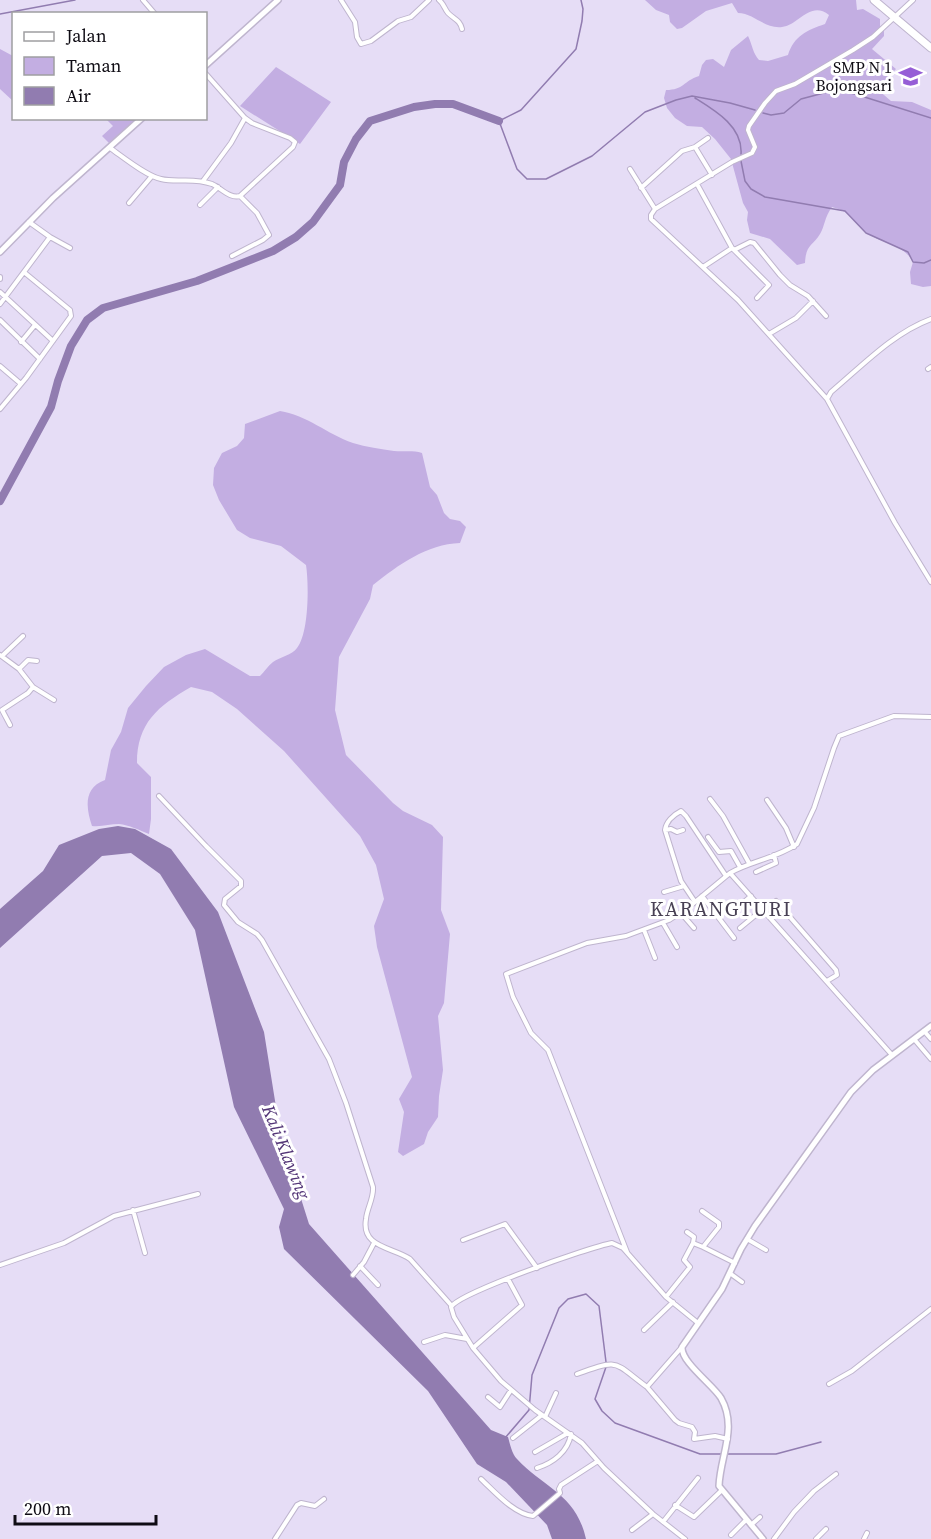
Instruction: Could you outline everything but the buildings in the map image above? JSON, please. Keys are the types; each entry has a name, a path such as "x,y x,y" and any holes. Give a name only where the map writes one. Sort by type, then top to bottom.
{"main road":[{"path":"874,0 931,48"}],"street":[{"path":"143,0 153,12"},
{"path":"207,63 278,0"},
{"path":"341,0 355,22 357,37 361,44 371,41 398,21 411,16 429,0"},
{"path":"418,0 422,7"},
{"path":"439,0 448,13 461,23 462,29"},
{"path":"443,4 448,0"},
{"path":"913,0 873,36 834,63 795,84 776,91 749,126 754,151 656,208 651,219 738,300 827,399 895,523 931,582"},
{"path":"110,148 161,180 203,181 233,196 240,196 294,147 295,142 245,118 207,75"},
{"path":"203,181 234,138 245,118"},
{"path":"0,252 66,185 140,120"},
{"path":"641,188 682,151 695,147 708,138"},
{"path":"695,147 712,176"},
{"path":"630,169 656,208"},
{"path":"129,202 152,176"},
{"path":"697,184 733,249 770,286 757,298"},
{"path":"200,205 218,187"},
{"path":"232,256 269,235 257,213 240,196"},
{"path":"29,222 70,248"},
{"path":"0,304 50,237"},
{"path":"703,267 733,249 750,242 754,243 785,280 804,292 826,316"},
{"path":"0,409 40,359 72,313 25,273"},
{"path":"0,292 53,341"},
{"path":"770,334 796,318 813,301"},
{"path":"827,399 831,392 900,334 931,319"},
{"path":"0,320 40,359"},
{"path":"21,342 35,325"},
{"path":"0,366 21,384"},
{"path":"23,636 1,654 19,669 33,687 54,700"},
{"path":"19,669 28,660 37,661"},
{"path":"10,725 1,709 28,693 33,687"},
{"path":"627,1253 548,1050 531,1033 513,997 506,974 587,943 644,930 663,923 681,913 728,874 740,867 794,847 800,840 814,807 839,736 894,716 931,717"},
{"path":"159,796 241,881 241,886 227,897 224,904 238,922 262,940 329,1059 373,1186 373,1196 365,1222 367,1234 374,1243 410,1259 451,1305 452,1312 473,1348 511,1390 582,1443 653,1514 685,1539"},
{"path":"710,799 723,816 749,863"},
{"path":"767,801 786,828 794,847"},
{"path":"695,902 684,886 665,830 669,820 680,812 728,874 763,909 892,1055"},
{"path":"665,830 671,828 677,832 682,830"},
{"path":"708,837 719,852 731,851 740,867"},
{"path":"756,872 776,863 774,855"},
{"path":"664,892 684,886"},
{"path":"702,896 734,938"},
{"path":"735,910 751,896"},
{"path":"776,901 836,970 836,975 827,981"},
{"path":"740,928 763,909"},
{"path":"681,913 694,928"},
{"path":"663,923 677,947"},
{"path":"644,930 655,958"},
{"path":"647,1387 682,1347 731,1274 747,1239 851,1092 892,1055 931,1026"},
{"path":"924,1031 931,1039"},
{"path":"914,1038 931,1059"},
{"path":"0,1265 64,1243 107,1219 198,1194"},
{"path":"133,1210 145,1253"},
{"path":"702,1211 720,1224 703,1247"},
{"path":"463,1240 505,1224 537,1268"},
{"path":"666,1297 690,1267 684,1260 694,1237 687,1232"},
{"path":"747,1239 766,1250"},
{"path":"353,1275 374,1243"},
{"path":"451,1305 460,1298 508,1278 610,1243 618,1245 627,1253 666,1297 698,1323"},
{"path":"693,1243 735,1263"},
{"path":"360,1266 378,1285"},
{"path":"731,1274 742,1282"},
{"path":"473,1348 522,1304 508,1278"},
{"path":"644,1330 673,1302"},
{"path":"829,1384 852,1371 931,1308"},
{"path":"424,1342 447,1334 467,1339"},
{"path":"682,1347 685,1358 722,1400 728,1418 728,1439 719,1484 763,1539"},
{"path":"577,1374 602,1365 614,1364 623,1367 647,1387 675,1420 692,1427 695,1432 694,1439 715,1436 728,1439"},
{"path":"488,1397 500,1407 511,1390"},
{"path":"513,1438 543,1416 556,1393"},
{"path":"535,1452 569,1434"},
{"path":"537,1468 565,1450 569,1434"},
{"path":"481,1479 514,1507 528,1516 534,1516 560,1493 561,1485 598,1461"},
{"path":"774,1539 794,1512 814,1491 836,1474"},
{"path":"663,1522 698,1478"},
{"path":"675,1505 694,1517 722,1490"},
{"path":"275,1539 297,1505 301,1503 315,1506 324,1499"},
{"path":"633,1530 653,1514"},
{"path":"750,1525 760,1517"},
{"path":"731,1535 746,1520"},
{"path":"816,1539 826,1529"},
{"path":"864,1539 867,1533"}],"green space":[{"path":"645,0 856,0 857,10 863,9 880,19 880,27 884,30 884,36 872,49 896,69 877,89 891,101 912,102 931,110 931,286 911,284 910,272 913,262 904,251 872,236 848,214 832,207 820,234 808,249 805,263 797,265 770,239 750,233 748,212 743,203 731,159 715,139 702,127 687,126 675,118 667,108 664,98 666,90 676,89 699,76 706,60 713,59 724,67 731,50 748,36 759,60 768,61 788,55 798,38 807,31 825,24 829,15 816,10 788,26 776,27 749,15 738,13 732,3 706,11 677,29 670,22 669,15 656,10"},
{"path":"0,49 12,55 12,100 0,89"},
{"path":"276,67 331,102 300,144 240,106"},
{"path":"107,120 139,120 112,146 102,136 113,126"},
{"path":"280,411 299,416 353,443 394,451 422,453 430,487 437,495 444,513 450,519 460,521 466,527 460,543 425,551 392,570 373,585 370,599 339,657 335,710 346,755 393,803 403,811 432,825 443,837 441,910 450,934 444,1003 438,1016 443,1070 438,1117 428,1132 424,1144 403,1156 398,1152 404,1112 399,1099 412,1077 377,947 374,926 384,899 376,865 360,836 284,751 237,709 212,692 191,687 159,709 145,726 141,737 137,763 151,777 149,834 119,824 92,826 88,812 90,793 93,788 105,780 111,750 121,732 128,708 164,667 186,655 205,649 250,676 260,676 273,662 295,650 301,641 307,608 306,565 281,546 250,538 237,530 213,485 214,468 222,453 237,446 244,438 245,424"}],"water":[{"name":"Kali Klawing","path":"118,826 135,829 171,849 218,912 264,1032 280,1132 309,1224 491,1430 508,1437 512,1452 517,1459 567,1502 575,1512 586,1539 552,1539 547,1525 506,1482 477,1464 428,1391 284,1249 279,1227 284,1209 234,1107 195,930 160,874 131,853 102,856 0,948 0,909 43,871 59,845 99,829"}],"waterway":[{"path":"0,14 75,0"},
{"path":"581,0 582,21 576,49 521,110 499,121 517,169 527,179 546,179 592,156 645,112 676,100 692,96 755,110"},
{"path":"763,113 771,115 784,113 801,99 835,90 931,118"},
{"path":"695,98 719,114 733,128 738,136 741,154"},
{"path":"0,501 51,407 71,346 87,320 103,308 197,281 273,251 296,237 313,222 340,185 344,162 356,139 370,121 414,107 435,104 453,104 499,121"},
{"path":"741,161 745,181 751,189 765,197 845,211 866,233 908,252 913,262 924,263 931,260"},
{"path":"505,1438 529,1410 532,1375 559,1308 568,1299 586,1294 599,1306 606,1362"},
{"path":"606,1367 595,1399 602,1411 615,1423 700,1454 722,1454"},
{"path":"727,1454 776,1454 821,1442"}],"place":[{"name":"SMP N 1 Bojongsari","path":"910,76"}],"district":[{"name":"KARANGTURI","path":"721,909"}]}
